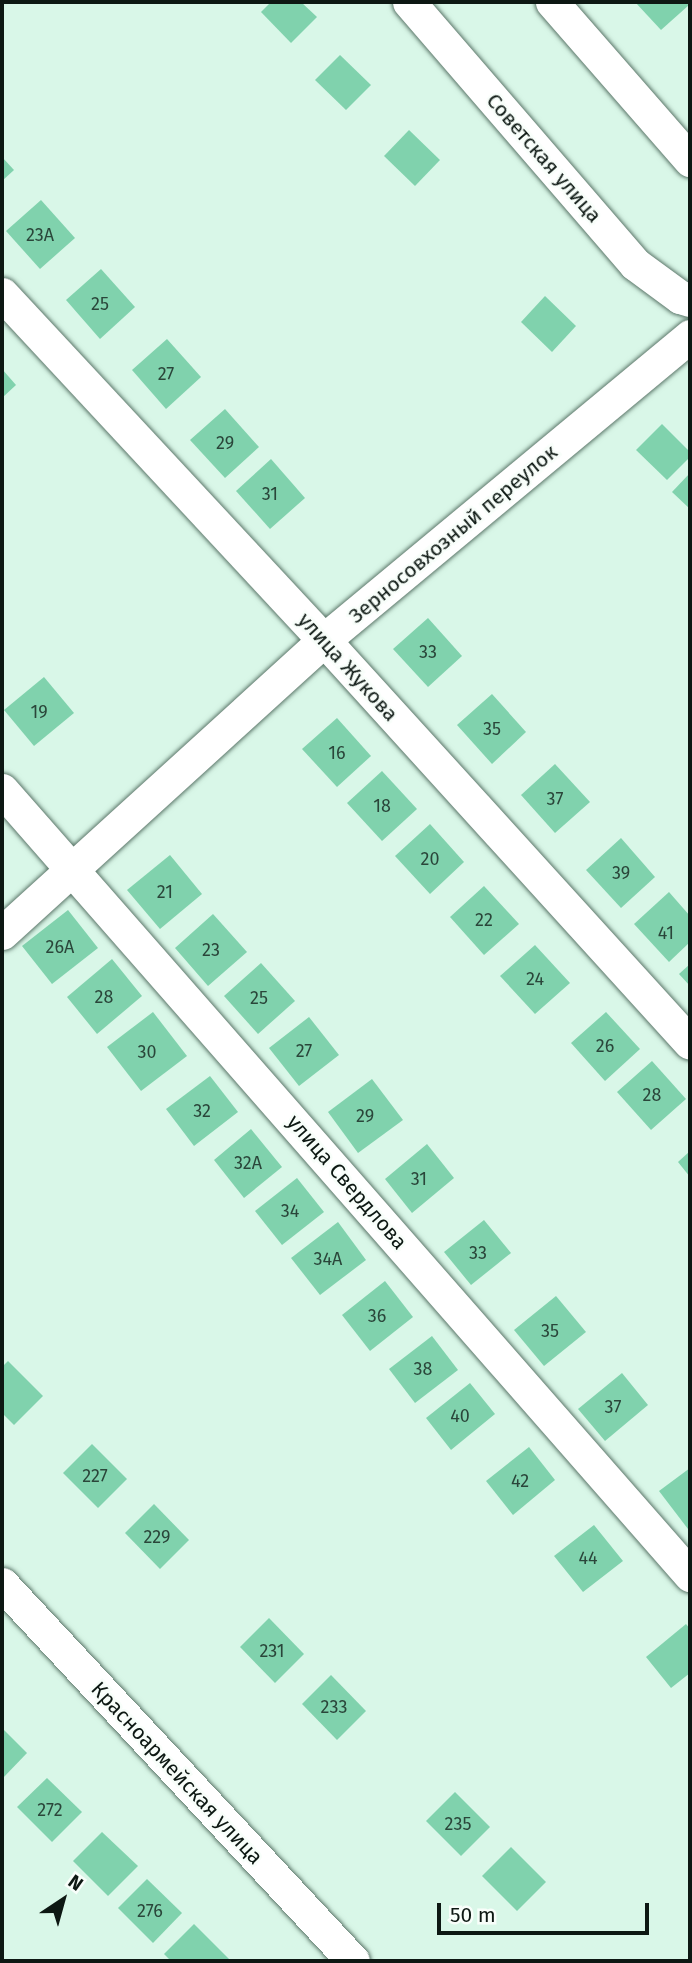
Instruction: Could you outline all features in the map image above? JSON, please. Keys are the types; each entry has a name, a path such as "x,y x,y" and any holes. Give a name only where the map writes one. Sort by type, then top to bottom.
{"street":[{"name":"Советская улица","path":"409,2 635,264 680,297 690,300"},
{"path":"552,2 690,160"},
{"name":"улица Жукова","path":"2,294 324,640 690,1043"},
{"name":"Зерносовхозный переулок","path":"2,933 324,640 690,336"},
{"name":"улица Свердлова","path":"2,790 690,1575"},
{"name":"Красноармейская улица","path":"2,1584 353,1961"}],"building":[{"path":"271,2 301,2 317,17 291,43 261,12"},
{"path":"635,2 685,2 689,5 661,30"},
{"path":"340,55 371,85 346,110 315,80"},
{"path":"409,130 440,160 415,186 384,156"},
{"path":"2,157 14,170 2,181"},
{"path":"41,200 75,238 40,269 6,231"},
{"path":"101,269 135,307 100,339 66,300"},
{"path":"545,296 576,326 552,352 521,322"},
{"path":"167,339 201,377 166,409 132,370"},
{"path":"2,369 16,385 2,398"},
{"path":"225,409 259,447 225,478 190,440"},
{"path":"662,424 690,452 690,457 667,480 636,450"},
{"path":"271,459 305,498 270,529 236,491"},
{"path":"690,473 690,509 672,492"},
{"path":"428,618 462,656 428,687 393,649"},
{"path":"44,677 74,713 34,746 4,710"},
{"path":"492,694 526,732 492,764 457,725"},
{"path":"337,718 371,756 337,787 302,749"},
{"path":"555,764 590,802 555,833 521,795"},
{"path":"382,771 417,809 382,841 347,803"},
{"path":"430,824 464,862 430,894 395,856"},
{"path":"621,838 655,877 621,908 586,870"},
{"path":"170,855 202,894 160,929 127,890"},
{"path":"484,886 519,924 484,955 450,917"},
{"path":"669,892 690,916 690,942 669,962 634,924"},
{"path":"68,910 98,948 52,984 22,946"},
{"path":"213,914 247,952 208,986 175,948"},
{"path":"535,945 570,983 535,1014 500,976"},
{"path":"112,959 142,996 97,1034 67,997"},
{"path":"261,963 295,1001 258,1034 224,996"},
{"path":"690,964 690,986 679,974"},
{"path":"153,1012 187,1056 141,1091 107,1047"},
{"path":"606,1012 640,1049 605,1081 571,1043"},
{"path":"309,1017 339,1055 299,1086 269,1048"},
{"path":"652,1061 686,1099 651,1130 617,1092"},
{"path":"210,1076 238,1112 194,1146 166,1109"},
{"path":"372,1079 403,1120 358,1153 328,1112"},
{"path":"251,1129 282,1167 244,1198 214,1160"},
{"path":"427,1144 454,1178 412,1213 385,1179"},
{"path":"690,1151 690,1177 678,1162"},
{"path":"297,1178 324,1212 282,1245 255,1211"},
{"path":"484,1220 511,1253 471,1285 444,1252"},
{"path":"338,1222 366,1260 320,1295 291,1258"},
{"path":"385,1281 413,1317 370,1351 342,1315"},
{"path":"556,1296 586,1332 544,1366 514,1330"},
{"path":"432,1336 458,1370 415,1403 389,1369"},
{"path":"8,1361 43,1396 14,1425 2,1413 2,1367"},
{"path":"622,1373 648,1405 605,1441 578,1409"},
{"path":"470,1383 495,1414 451,1450 426,1418"},
{"path":"92,1444 127,1479 98,1508 63,1473"},
{"path":"529,1447 555,1480 513,1515 486,1481"},
{"path":"690,1468 690,1527 688,1529 659,1491"},
{"path":"154,1504 189,1540 160,1569 125,1533"},
{"path":"594,1525 623,1561 583,1592 554,1556"},
{"path":"269,1618 304,1654 275,1683 240,1647"},
{"path":"686,1624 690,1629 690,1673 671,1688 646,1657"},
{"path":"331,1675 366,1711 337,1740 302,1704"},
{"path":"2,1728 27,1753 2,1779"},
{"path":"47,1778 82,1812 52,1842 17,1807"},
{"path":"455,1792 490,1827 461,1856 426,1821"},
{"path":"102,1832 138,1866 108,1896 73,1861"},
{"path":"511,1847 546,1882 517,1911 482,1876"},
{"path":"147,1879 182,1913 153,1943 118,1908"},
{"path":"194,1924 229,1959 171,1961 164,1954"}]}
